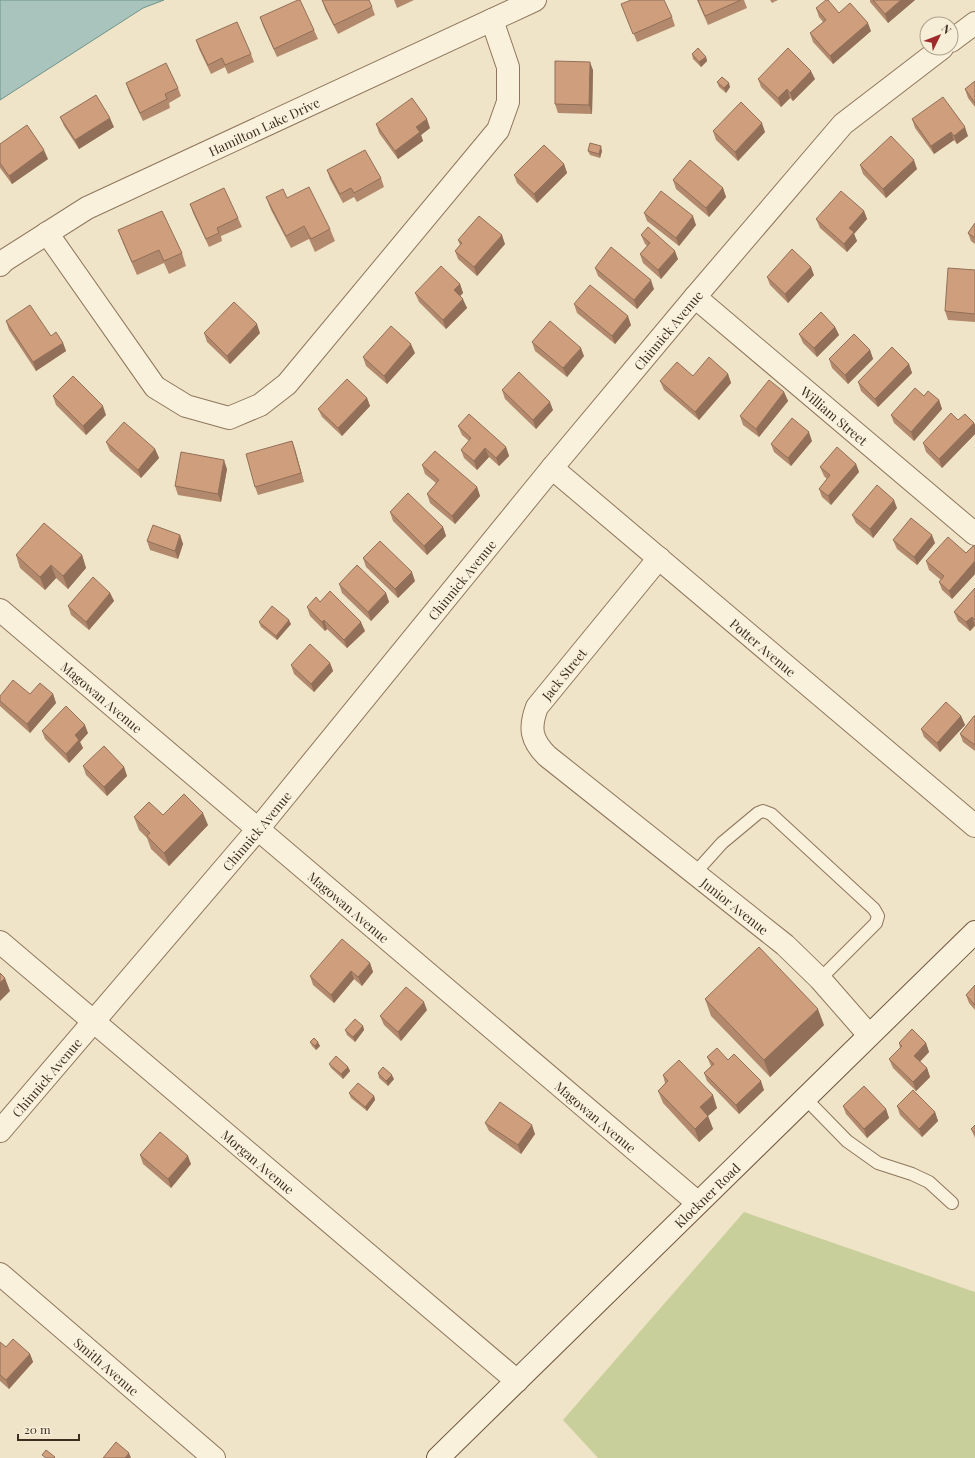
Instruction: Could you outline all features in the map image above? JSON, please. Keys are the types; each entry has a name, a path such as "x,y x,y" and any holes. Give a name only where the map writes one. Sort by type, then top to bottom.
{"street":[{"name":"Hamilton Lake Drive","path":"0,265 5,260 46,233 87,208 535,0"},
{"path":"46,233 155,387 186,406 229,418 260,405 287,384 498,130 508,102 508,67 492,20"},
{"path":"959,35 975,23"},
{"name":"Chinnick Avenue","path":"0,1131 258,829 552,468 695,297 843,124 932,56"},
{"name":"William Street","path":"695,297 975,534"},
{"name":"Potter Avenue","path":"552,468 975,826"},
{"name":"Jack Street","path":"588,789 538,747 533,735 532,721 537,707 659,558"},
{"name":"Magowan Avenue","path":"0,610 698,1203"},
{"name":"Junior Avenue","path":"588,789 785,945 820,979 869,1035"},
{"name":"Klockner Road","path":"438,1458 975,932"},
{"name":"Morgan Avenue","path":"0,942 517,1380"},
{"name":"Smith Avenue","path":"0,1274 214,1458"}],"lane":[{"path":"695,873 722,843 758,813 763,811 771,814 874,909 878,916 876,923 820,979"},
{"path":"805,1098 846,1140 878,1164 912,1174 930,1182 952,1204"}],"green space":[{"path":"744,1212 975,1292 975,1458 598,1458 563,1420"}],"water":[{"path":"0,0 164,0 143,8 0,100"}],"building":[{"path":"300,0 314,30 274,49 260,17"},
{"path":"322,0 369,0 372,7 334,25"},
{"path":"631,0 664,0 672,17 633,34 621,4"},
{"path":"698,0 741,0 705,16"},
{"path":"828,0 839,13 850,3 868,23 830,56 810,33 826,20 816,8"},
{"path":"873,0 901,0 885,14"},
{"path":"237,22 251,54 225,65 222,58 208,65 196,40"},
{"path":"698,48 706,57 699,62 692,54"},
{"path":"788,48 811,71 790,93 787,89 778,98 758,79"},
{"path":"555,61 590,62 589,105 555,104"},
{"path":"166,63 178,88 165,94 167,99 140,113 126,83"},
{"path":"722,77 729,83 724,88 717,82"},
{"path":"975,81 975,103 965,89"},
{"path":"96,95 110,118 75,140 60,117"},
{"path":"943,97 965,127 954,136 951,132 931,146 912,119"},
{"path":"412,98 427,119 416,127 420,132 395,151 376,124"},
{"path":"741,102 762,123 735,152 713,131"},
{"path":"27,125 44,150 9,176 0,163 0,144"},
{"path":"891,136 914,160 883,189 860,165"},
{"path":"590,143 601,146 599,154 588,151"},
{"path":"544,145 564,164 534,194 514,175"},
{"path":"365,150 381,178 354,193 351,188 340,194 327,170"},
{"path":"690,160 723,188 706,208 673,180"},
{"path":"309,187 330,229 311,239 304,226 286,236 266,197 283,189 287,198"},
{"path":"224,188 238,218 217,228 219,233 206,239 190,204"},
{"path":"661,191 693,216 676,238 644,213"},
{"path":"841,191 864,211 849,228 854,232 844,244 816,219"},
{"path":"162,211 182,253 164,261 159,250 132,262 118,230"},
{"path":"479,216 502,235 474,267 455,251 462,243 458,240"},
{"path":"975,223 975,238 968,233"},
{"path":"648,227 675,251 658,270 640,254 650,243 641,235"},
{"path":"611,247 651,280 634,300 595,268"},
{"path":"792,249 811,267 785,294 767,277"},
{"path":"441,266 460,284 454,290 463,299 443,320 415,293"},
{"path":"948,268 975,270 975,314 945,311"},
{"path":"590,285 628,316 612,336 574,304"},
{"path":"234,302 257,324 227,356 204,333"},
{"path":"30,305 51,336 56,332 63,343 33,362 6,321"},
{"path":"821,312 835,327 814,348 799,334"},
{"path":"550,321 581,348 563,368 532,342"},
{"path":"391,326 411,344 384,376 363,357"},
{"path":"854,334 870,350 845,375 829,359"},
{"path":"892,347 909,364 875,399 858,382"},
{"path":"709,357 728,374 695,412 660,381 677,362 693,376"},
{"path":"519,372 550,402 533,420 502,390"},
{"path":"73,376 103,406 83,426 53,396"},
{"path":"347,379 367,398 338,428 318,409"},
{"path":"769,380 784,392 756,429 740,416"},
{"path":"915,388 924,396 928,391 939,400 911,432 891,415"},
{"path":"951,413 958,420 965,414 974,423 939,459 923,443"},
{"path":"469,414 506,447 496,458 485,448 474,461 461,450 471,438 458,426"},
{"path":"792,418 809,432 788,458 771,444"},
{"path":"124,422 155,449 138,470 106,442"},
{"path":"292,441 301,473 255,487 246,454"},
{"path":"837,447 856,464 828,496 819,489 830,475 820,467"},
{"path":"435,451 477,487 452,516 427,494 439,480 422,465"},
{"path":"181,452 224,460 218,494 175,486"},
{"path":"877,485 894,500 870,529 852,515"},
{"path":"408,493 443,527 424,546 390,512"},
{"path":"911,518 932,535 914,557 893,540"},
{"path":"44,523 82,555 63,576 51,565 40,577 16,555"},
{"path":"153,525 180,535 175,551 147,541"},
{"path":"948,537 966,553 973,546 975,547 975,561 949,591 939,582 944,576 926,561"},
{"path":"380,541 412,572 395,589 363,558"},
{"path":"357,565 386,593 368,612 339,584"},
{"path":"93,577 110,593 86,622 68,606"},
{"path":"975,588 975,620 972,617 966,622 954,612"},
{"path":"330,591 361,622 344,640 324,620 322,622 307,607 316,597 320,602"},
{"path":"272,606 289,620 276,636 259,622"},
{"path":"310,644 330,663 311,684 291,665"},
{"path":"13,680 30,694 40,683 53,694 27,724 0,701 0,696"},
{"path":"946,702 961,716 937,743 921,729"},
{"path":"66,706 85,725 75,735 79,740 66,754 42,731"},
{"path":"975,716 975,745 960,734"},
{"path":"104,746 124,767 104,787 83,766"},
{"path":"184,794 203,813 164,853 147,836 150,833 134,817 149,802 163,815"},
{"path":"342,939 370,963 358,977 351,971 331,995 310,976"},
{"path":"759,947 818,1009 764,1060 705,999"},
{"path":"0,973 5,978 0,983"},
{"path":"975,985 975,1005 966,995"},
{"path":"406,987 424,1002 398,1032 380,1016"},
{"path":"355,1019 363,1026 353,1037 345,1030"},
{"path":"912,1029 926,1043 914,1056 927,1068 913,1082 889,1059 902,1046 899,1043"},
{"path":"314,1038 318,1042 315,1046 310,1042"},
{"path":"717,1048 728,1060 734,1054 761,1081 736,1105 704,1073 714,1064 707,1057"},
{"path":"336,1056 348,1067 341,1074 329,1064"},
{"path":"679,1060 713,1095 700,1107 708,1116 695,1129 658,1091 668,1081 663,1075"},
{"path":"383,1067 392,1075 386,1081 378,1073"},
{"path":"358,1083 374,1096 365,1107 349,1093"},
{"path":"864,1086 886,1109 864,1129 843,1106"},
{"path":"913,1090 935,1112 919,1129 897,1106"},
{"path":"500,1102 532,1125 518,1145 485,1123"},
{"path":"975,1125 975,1133 971,1129"},
{"path":"160,1132 188,1156 168,1179 140,1155"},
{"path":"13,1339 30,1354 6,1380 0,1375 0,1342 6,1347"},
{"path":"116,1442 129,1453 125,1458 103,1458"},
{"path":"46,1450 55,1457 46,1458 42,1455"}]}
